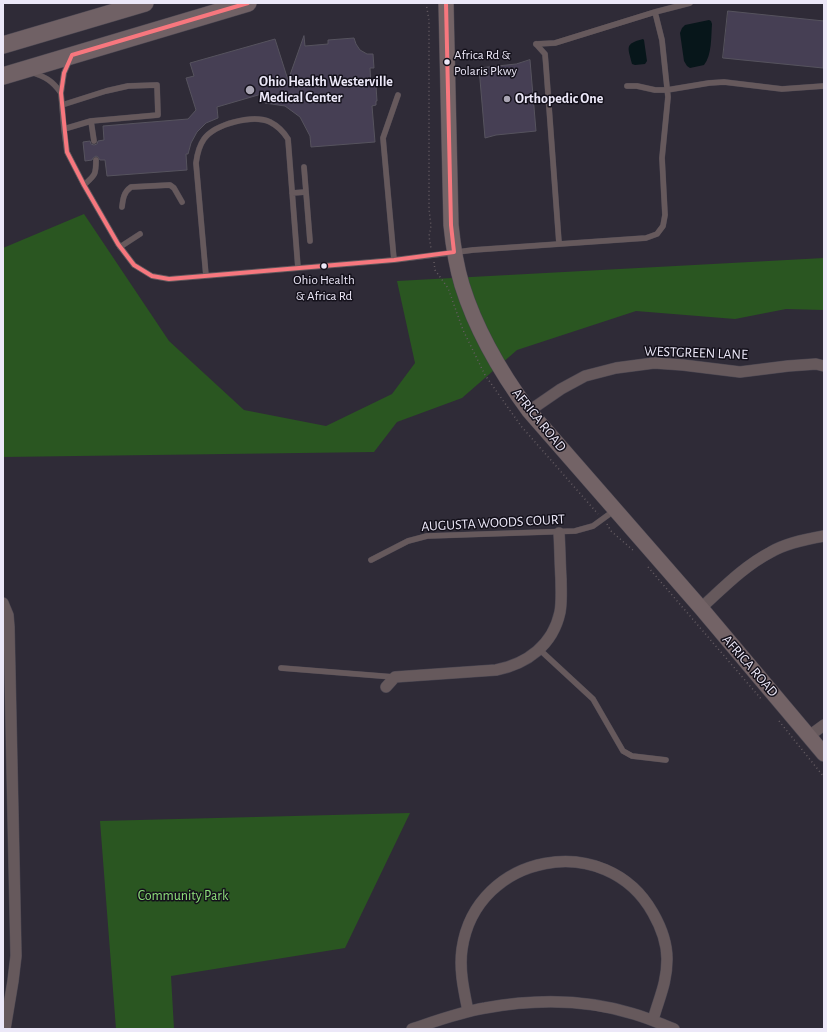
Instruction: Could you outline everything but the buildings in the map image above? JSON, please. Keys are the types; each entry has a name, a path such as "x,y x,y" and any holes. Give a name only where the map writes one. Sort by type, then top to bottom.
{"main road":[{"path":"3,45 145,3"},
{"path":"3,76 248,3"}],"street":[{"name":"AFRICA ROAD","path":"446,3 450,225 454,252 462,284 481,332 514,391 529,411 701,608 805,742 824,754"},
{"name":"WESTGREEN LANE","path":"529,411 561,389 585,376 616,368 654,363 740,372 788,366 816,364 824,366"},
{"path":"386,687 395,677 509,668 521,663 540,650 556,626 560,613 559,533"},
{"path":"701,608 741,572 771,552 794,543 824,536"},
{"path":"3,603 8,615 9,627 8,763 16,956 5,1029"},
{"path":"805,742 824,724"},
{"path":"468,1012 462,974 461,954 466,932 476,910 494,889 520,870 538,864 571,861 596,866 611,872 622,879 646,902 658,923 663,936 667,958 665,982 653,1020"},
{"path":"412,1029 468,1012 517,1003 561,1002 610,1008 653,1020 674,1029"}],"lane":[{"path":"559,243 545,54 536,44 556,42 654,12 690,3"},
{"path":"72,55 64,73 61,93 67,152 120,248 134,264 152,276 169,279 394,260 454,252 559,243 646,238 657,234 663,226 665,215 662,158 668,97 662,40 654,12"},
{"path":"23,70 44,77 54,83 61,93"},
{"path":"627,86 637,86 655,90 667,90 724,82 782,89 824,86"},
{"path":"62,105 106,91 128,86 157,85 158,115 92,121 64,129"},
{"path":"394,260 383,138 398,95"},
{"path":"206,276 196,163 197,153 204,139 212,131 225,124 238,121 260,120 270,122 282,130 288,139 298,268"},
{"path":"92,121 94,141"},
{"path":"84,185 94,176 96,172 96,160"},
{"path":"304,167 310,240"},
{"path":"122,206 126,190 131,187 170,185 174,188 182,202"},
{"path":"292,193 306,192"},
{"path":"120,248 140,234"},
{"name":"AUGUSTA WOODS COURT","path":"371,560 408,541 427,536 559,533 585,529 615,510"},
{"path":"540,650 593,700 623,751 632,756 666,760"},
{"path":"280,668 395,677"}],"path":[{"path":"426,3 428,20 430,242"},
{"path":"777,718 805,742 824,776"}],"green space":[{"path":"84,214 169,341 244,410 326,426 392,394 415,363 397,281 824,258 824,310 786,309 735,319 636,311 517,350 462,398 397,422 374,452 3,457 3,248"},
{"name":"Community Park","path":"410,813 345,948 171,976 174,1029 116,1029 100,821"}],"shaded area":[{"path":"709,20 712,24 711,46 707,61 704,65 690,68 684,61 680,33 685,25"},
{"path":"643,39 647,61 645,64 632,64 629,54 629,47 633,43"}],"transit line":[{"path":"248,3 72,55 64,73 61,93 67,152 118,244 134,265 152,276 169,279 394,260 454,252 451,225 446,3"}],"place":[{"name":"Africa Rd & Polaris Pkwy","path":"447,62"},
{"name":"Ohio Health Westerville Medical Center","path":"250,90"},
{"name":"Orthopedic One","path":"507,99"},
{"name":"Ohio Health & Africa Rd","path":"324,266"}]}
